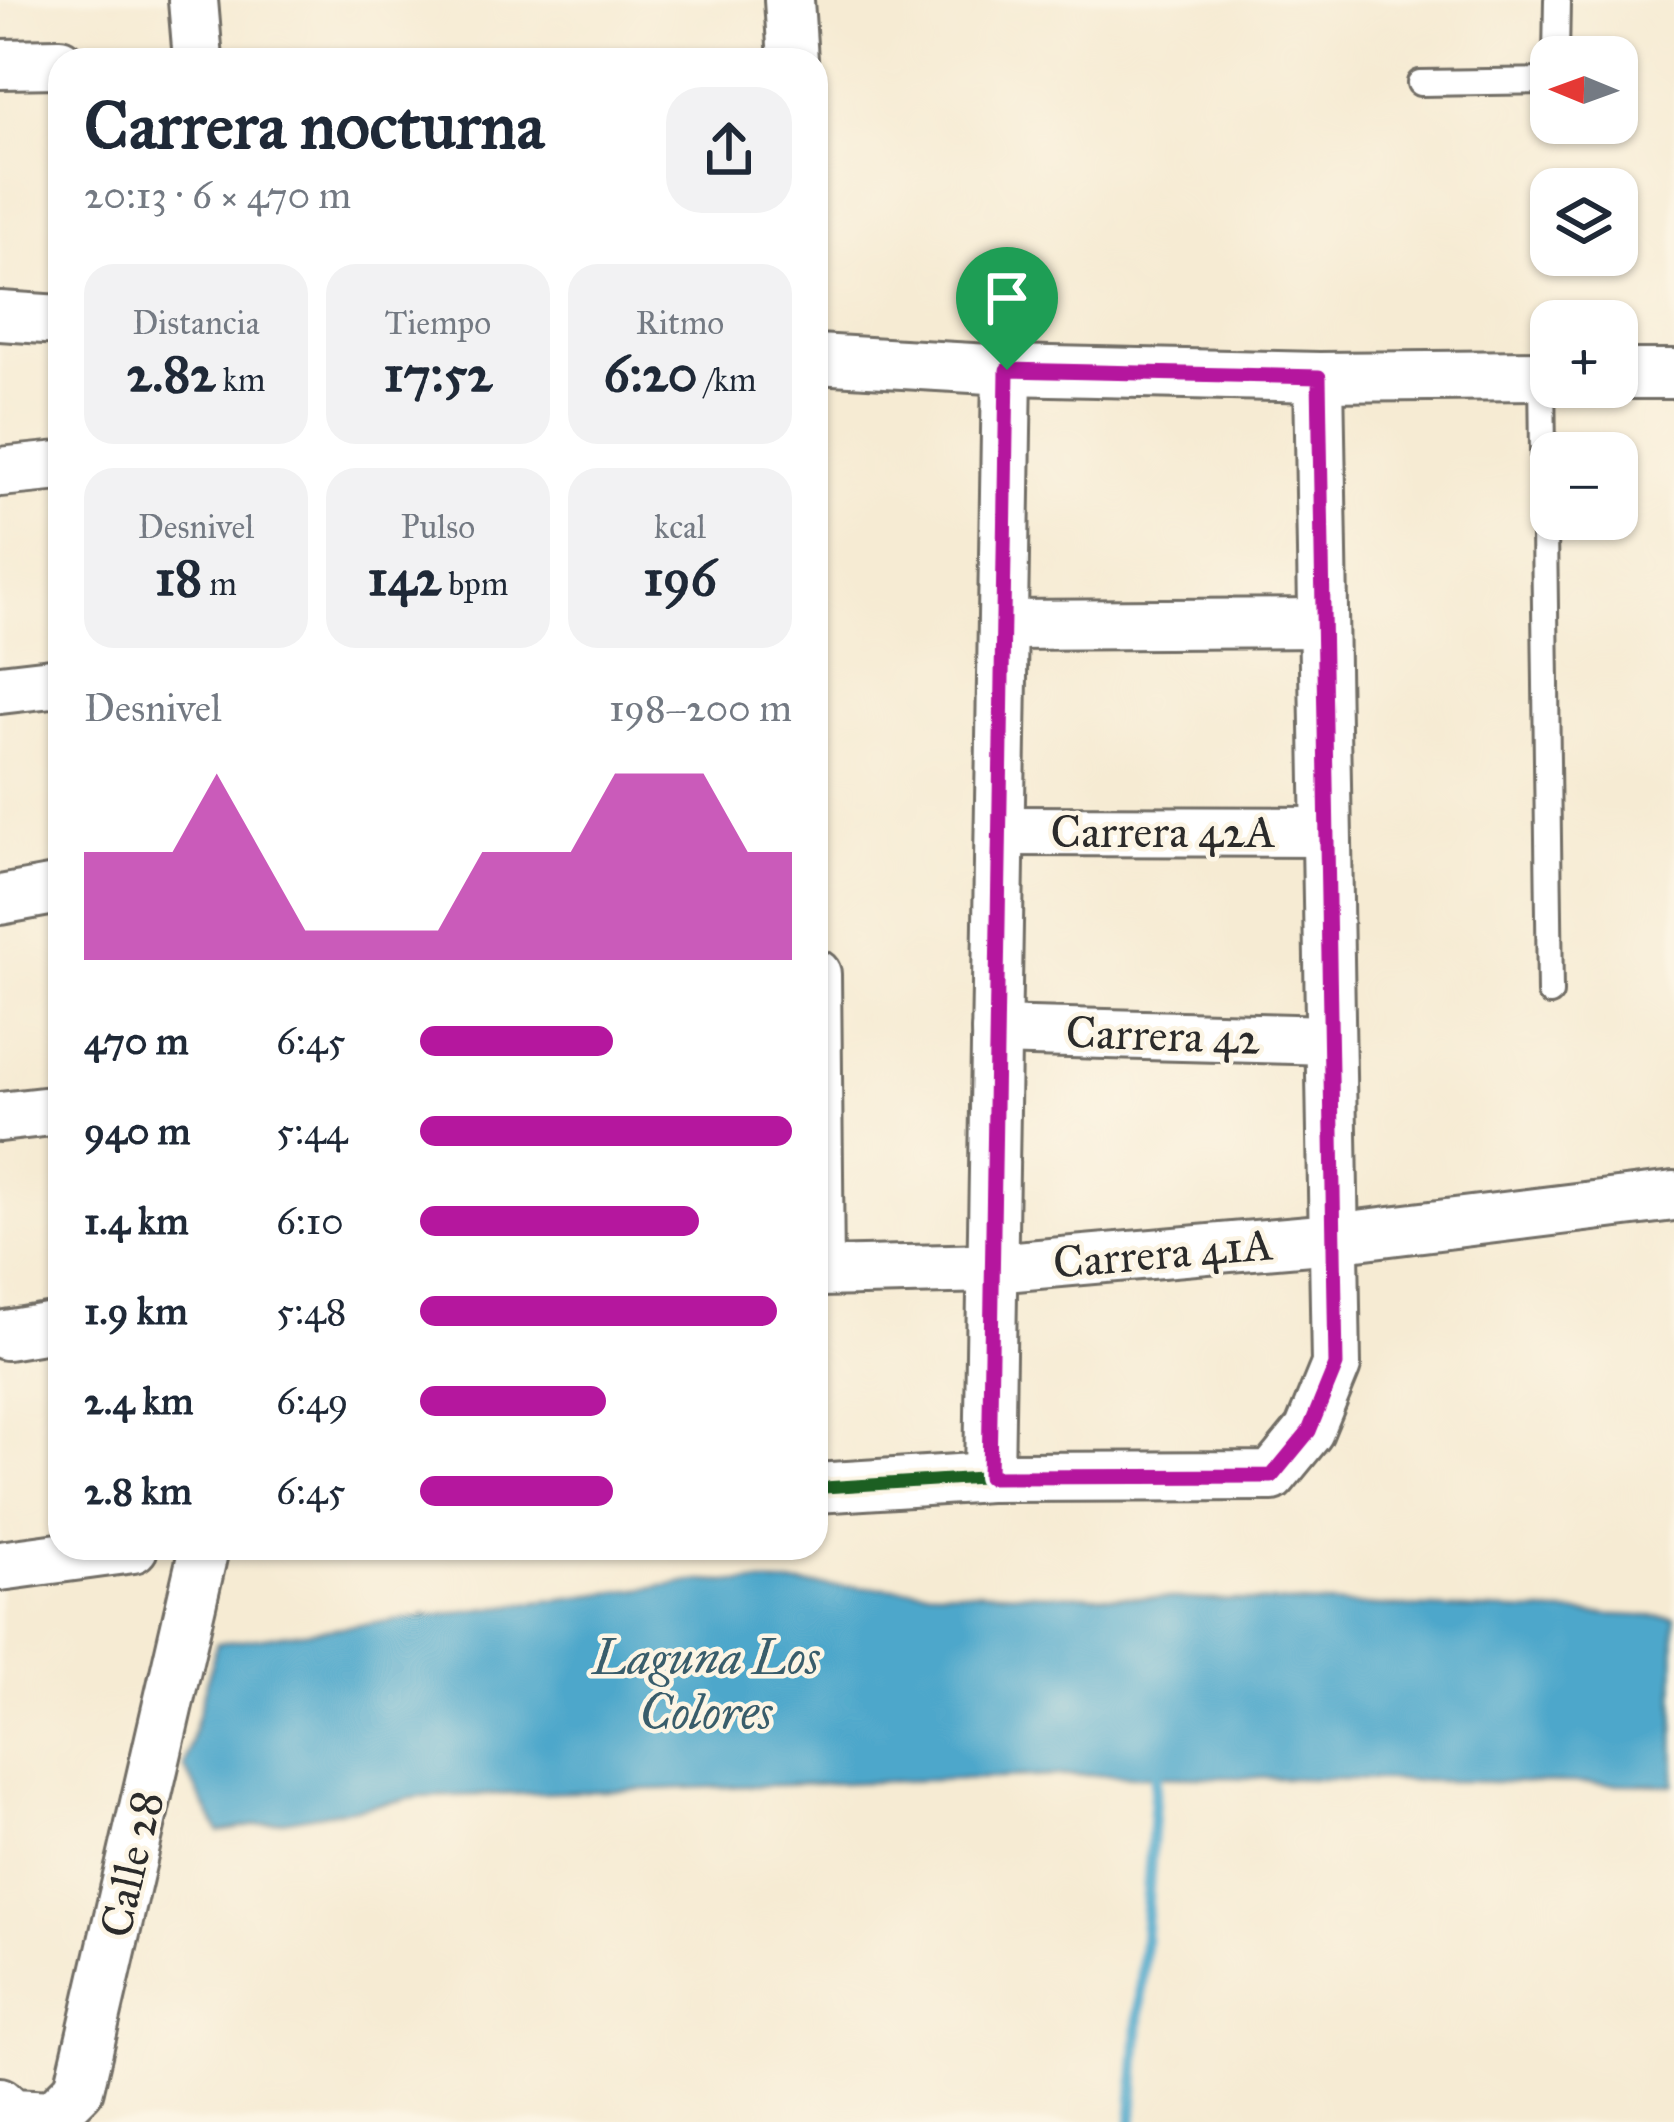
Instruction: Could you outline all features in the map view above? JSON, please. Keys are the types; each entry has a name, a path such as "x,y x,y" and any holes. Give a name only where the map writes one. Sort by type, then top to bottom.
{"street":[{"path":"193,0 197,48"},
{"path":"789,0 792,48"},
{"path":"0,64 48,63"},
{"path":"0,316 48,319"},
{"path":"828,360 1007,370 1319,377 1530,375"},
{"path":"989,1477 1007,370"},
{"path":"1638,374 1674,374"},
{"path":"828,1487 989,1477 1272,1476 1309,1431 1336,1365 1319,377"},
{"path":"0,472 48,467"},
{"path":"1004,625 1323,623"},
{"path":"0,689 48,683"},
{"name":"Carrera 42A","path":"1000,831 1326,832"},
{"path":"0,900 48,891"},
{"name":"Carrera 42","path":"997,1030 1330,1040"},
{"path":"0,1117 48,1111"},
{"name":"Carrera 41A","path":"828,1272 993,1268 1333,1238 1674,1196"},
{"path":"6,1335 48,1328"},
{"path":"0,1566 48,1560"},
{"name":"Calle 28","path":"0,2102 12,2113 53,2115 79,2089 201,1560"}],"lane":[{"path":"1556,36 1557,0"},
{"path":"1420,83 1530,81"},
{"path":"1546,408 1550,993"}],"water":[{"name":"Laguna Los Colores","path":"702,1581 1674,1617 1674,1785 1085,1775 420,1797 219,1832 184,1767 217,1643"}],"waterway":[{"path":"1132,2122 1156,1776"}],"cycle path":[{"path":"989,1477 1007,370"},
{"path":"828,1487 989,1477 1272,1476 1309,1431 1336,1365 1319,377"}],"route":[{"path":"1007,370 1319,377 1336,1365 1309,1431 1272,1476 989,1477 1007,370"}]}
